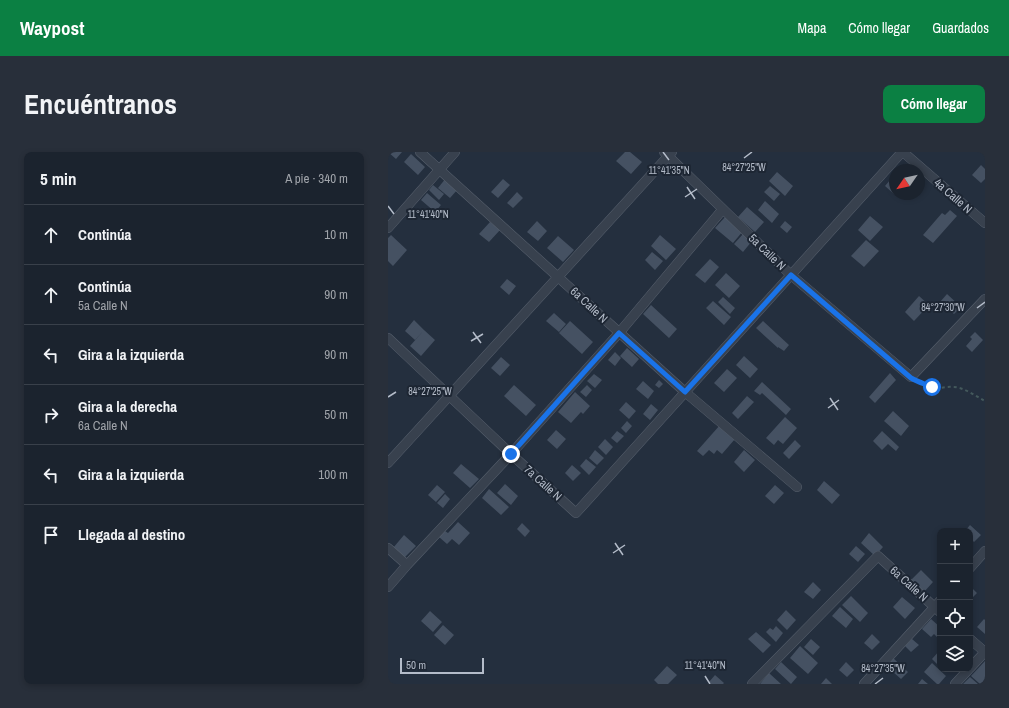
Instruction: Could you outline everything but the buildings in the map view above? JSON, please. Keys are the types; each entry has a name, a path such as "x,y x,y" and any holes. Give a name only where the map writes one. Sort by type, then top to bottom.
{"street":[{"name":"6a Calle N","path":"420,152 685,392 798,487"},
{"path":"388,228 456,152"},
{"path":"685,392 902,152"},
{"name":"4a Calle N","path":"902,152 985,223"},
{"path":"388,464 558,277 668,153"},
{"name":"5a Calle N","path":"668,153 791,275 911,378"},
{"path":"388,588 619,333 723,209"},
{"path":"911,378 985,299"},
{"name":"7a Calle N","path":"388,338 576,513 685,392"},
{"path":"388,588 407,565 511,454"},
{"path":"388,548 407,565"},
{"path":"973,565 985,551"},
{"name":"6a Calle N","path":"752,684 878,556 937,606"},
{"path":"864,684 937,608"},
{"path":"973,642 985,652 973,666"},
{"path":"955,684 967,672"}],"path":[{"path":"911,378 932,387 961,388 985,401"}],"route":[{"path":"511,454 619,333 685,392 791,275 911,378 932,387"}]}
